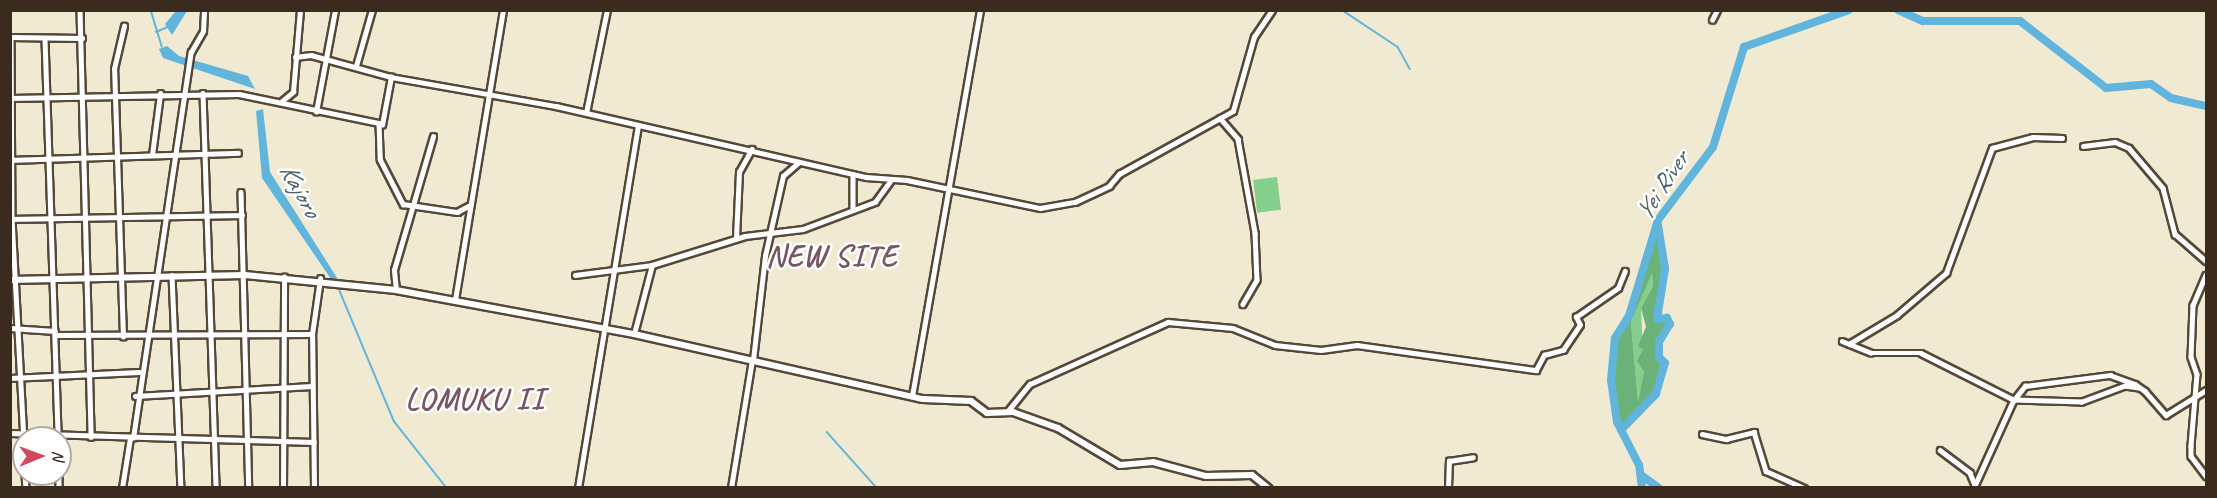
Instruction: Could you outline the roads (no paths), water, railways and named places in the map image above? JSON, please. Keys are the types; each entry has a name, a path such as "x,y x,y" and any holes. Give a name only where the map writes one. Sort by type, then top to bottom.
{"street":[{"path":"80,10 81,97 86,158 86,278 93,372 91,437"},
{"path":"122,488 154,275 168,214 188,94 191,52 203,31 204,10"},
{"path":"281,102 293,92 300,10"},
{"path":"316,112 335,10"},
{"path":"356,66 372,10"},
{"path":"455,300 503,10"},
{"path":"586,113 607,10"},
{"path":"912,396 980,10"},
{"path":"295,57 327,59 391,77 586,113 752,149 853,174 890,181 907,180 948,193 1040,208 1074,202 1233,111 1254,37 1272,10"},
{"path":"1712,20 1717,10"},
{"path":"123,338 121,156 114,96 115,47 124,26"},
{"path":"24,426 11,219 11,38 82,38"},
{"path":"45,39 57,426"},
{"path":"391,77 382,125 381,163 392,175 399,201 414,208 457,212 470,205"},
{"path":"203,93 207,153 206,275 208,333 214,392 216,488"},
{"path":"11,98 203,93 281,102 316,112 382,125"},
{"path":"152,155 160,94"},
{"path":"1220,118 1238,139 1255,233 1257,280 1243,304"},
{"path":"578,488 638,126"},
{"path":"396,290 394,270 433,137"},
{"path":"1849,344 1897,315 1946,273 1992,148 2033,137 2062,138"},
{"path":"2084,146 2115,142 2129,148 2163,188 2175,234 2206,261"},
{"path":"736,238 739,172 752,149"},
{"path":"12,160 238,153"},
{"path":"730,488 752,360 753,328 783,176 799,162"},
{"path":"853,174 853,209"},
{"path":"575,275 652,265 736,238 803,229 875,202 890,181"},
{"path":"241,192 249,488"},
{"path":"11,219 168,214 242,215"},
{"path":"634,334 652,265"},
{"path":"1006,412 1030,384 1168,322 1233,328 1275,345 1321,350 1357,345 1536,370 1544,355 1563,350 1580,325 1576,317 1618,288 1625,271"},
{"path":"13,280 154,275 245,275 320,279 396,290 634,334 912,396 971,401 987,413 1006,412 1058,428 1120,465 1153,462 1206,476 1252,475 1268,488"},
{"path":"172,275 175,396 180,438 180,488"},
{"path":"2206,275 2193,304 2194,397 2191,456 2206,476"},
{"path":"283,488 280,333 284,277"},
{"path":"314,488 312,334 320,279"},
{"path":"10,328 123,338 245,331 312,334"},
{"path":"1842,341 1870,353 1921,353 2014,400 2082,402 2125,386 2139,387"},
{"path":"10,378 93,372 139,372"},
{"path":"1974,486 2014,400 2025,386 2104,375 2139,387 2152,396 2162,415 2206,390"},
{"path":"135,396 175,396 312,386"},
{"path":"1702,434 1726,440 1754,432 1766,471 1804,488"},
{"path":"72,436 314,442"},
{"path":"1940,450 1970,473 1974,486"},
{"path":"1448,488 1449,461 1473,457"}],"water":[{"path":"176,11 187,11 172,35 165,24"},
{"path":"167,46 179,56 248,76 255,89 163,58 159,49"},
{"path":"263,109 270,172 339,281 331,279 262,178 256,111"}],"waterway":[{"name":"Kajoro","path":"151,10 162,46"},
{"path":"1342,10 1398,47 1410,69"},
{"name":"Yei River","path":"1642,488 1639,465 1617,422 1611,380 1615,338 1629,316 1658,220 1713,147 1744,47 1849,10"},
{"name":"Yei River","path":"1898,10 1923,21 2020,21 2106,88 2151,84 2171,98 2206,106"},
{"name":"Kajoro","path":"156,32 168,27"},
{"path":"1621,430 1656,394 1665,363 1659,357 1659,342 1670,324 1667,318 1657,319 1665,269 1658,225"},
{"path":"340,291 394,421 447,488"},
{"path":"827,432 877,488"},
{"path":"1641,475 1659,488"}],"district":[{"name":"NEW SITE","path":"832,256"},
{"name":"LOMUKU II","path":"475,399"}]}
